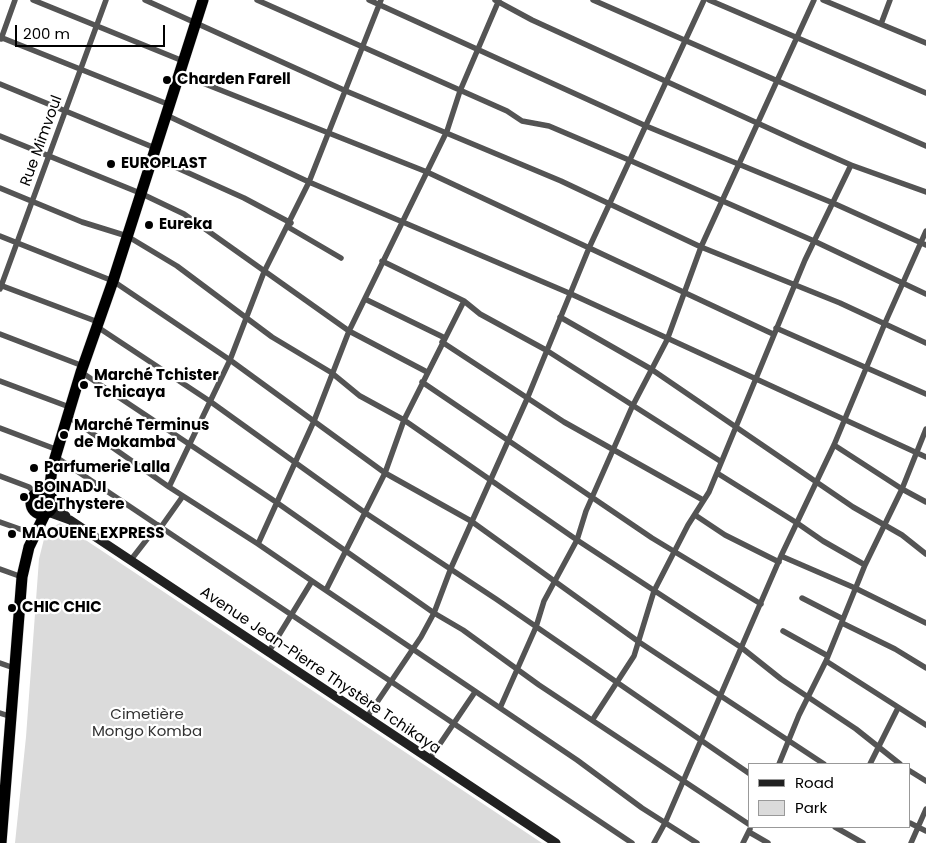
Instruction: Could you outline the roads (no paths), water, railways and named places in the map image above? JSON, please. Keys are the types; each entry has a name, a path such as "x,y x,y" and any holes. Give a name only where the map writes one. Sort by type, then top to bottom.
{"highway":[{"path":"1,843 5,714 14,668 25,558 45,502 52,468 82,369 113,280 203,0"},
{"path":"34,533 32,508 37,513 45,502"}],"street":[{"path":"15,0 0,39 81,70 168,110 309,182 569,293 926,457"},
{"path":"33,0 183,62"},
{"name":"Rue Mimvoul","path":"0,287 18,244 106,0"},
{"path":"145,0 346,91 447,132 701,247 795,284 926,343"},
{"path":"257,0 507,111 522,121 549,126 629,160 814,241 926,294"},
{"path":"369,0 380,2 478,51 506,60 646,126 833,203 923,244"},
{"path":"258,544 314,421 349,331 447,132 460,91 478,51 497,0 532,20 851,165 926,192"},
{"path":"593,0 686,39 926,146"},
{"path":"367,718 434,613 471,521 492,481 527,399 569,293 704,0"},
{"path":"709,0 926,93"},
{"path":"500,708 536,628 544,601 577,540 592,497 632,407 668,340 683,293 701,247 814,0"},
{"path":"823,0 926,43"},
{"path":"881,24 890,0"},
{"path":"169,487 230,360 245,317 264,272 309,182 380,2"},
{"path":"180,74 427,172 773,334"},
{"path":"0,84 66,110 154,152 244,198 341,258"},
{"path":"0,136 140,192 184,214 208,229 264,272 349,331 427,372"},
{"path":"593,719 634,656 654,591 704,500 773,334 814,241 851,165"},
{"path":"0,188 82,222 127,236 177,266 272,337 332,373 360,396 404,420 577,540 742,648 781,679 809,696 899,763"},
{"path":"654,843 665,823 780,559 834,445 885,323 923,244 926,231"},
{"path":"0,236 113,280 230,360 385,473 471,521 639,642 823,763"},
{"path":"382,261 464,301 480,314 546,350 720,462"},
{"path":"0,287 97,324 295,461 364,512 451,568 748,773"},
{"path":"365,300 443,340 527,399 613,450 704,500"},
{"path":"326,590 385,473 404,420 422,382 464,301"},
{"path":"560,317 651,369 853,507 885,525 926,554"},
{"path":"776,328 926,394"},
{"path":"0,334 82,369 190,446 276,502 434,613 463,630 562,701 593,719 748,827"},
{"path":"0,381 70,412 169,487 258,544 500,708 665,823 698,843"},
{"path":"422,382 652,538 761,604"},
{"path":"0,428 57,453 159,526 294,614 632,843"},
{"path":"779,763 827,658 865,565 902,489 926,429"},
{"path":"834,445 902,489 926,502"},
{"path":"716,474 865,565"},
{"path":"0,476 29,487 45,502"},
{"path":"130,561 183,496"},
{"name":"Avenue Jean-Pierre Thystère Tchikaya","path":"45,502 130,561 556,843"},
{"path":"695,515 725,535 855,588 925,621"},
{"path":"0,522 34,533"},
{"path":"0,569 22,577"},
{"path":"268,652 294,614 312,581"},
{"path":"802,598 926,668"},
{"path":"783,631 827,658 926,726"},
{"path":"0,663 14,668"},
{"path":"429,760 452,722 475,692"},
{"path":"870,763 898,708"},
{"path":"911,772 926,781"},
{"path":"911,843 926,809"},
{"path":"911,824 926,831"},
{"path":"743,843 750,828 768,843"},
{"path":"837,828 863,843"}],"place":[{"name":"Charden Farell","path":"167,80"},
{"name":"EUROPLAST","path":"111,164"},
{"name":"Eureka","path":"149,225"},
{"name":"Marché Tchister Tchicaya","path":"84,385"},
{"name":"Marché Terminus de Mokamba","path":"64,435"},
{"name":"Parfumerie Lalla","path":"34,468"},
{"name":"BOINADJI de Thystere","path":"24,497"},
{"name":"MAOUENE EXPRESS","path":"12,534"},
{"name":"CHIC CHIC","path":"12,608"}],"park label":[{"name":"Cimetière Mongo Komba","path":"147,724"}]}
